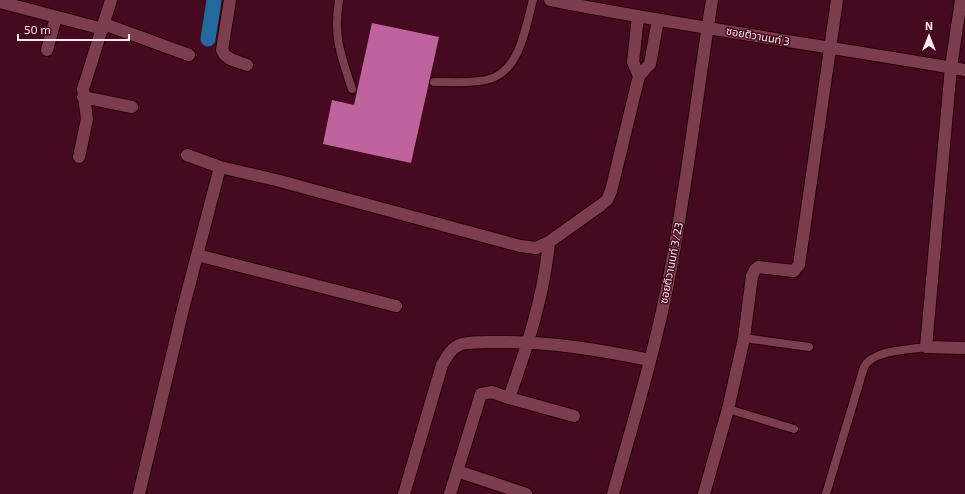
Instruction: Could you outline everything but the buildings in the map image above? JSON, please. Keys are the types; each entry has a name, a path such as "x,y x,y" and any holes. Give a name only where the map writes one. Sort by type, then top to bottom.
{"street":[{"path":"79,157 86,126 83,97 84,84 111,0"},
{"path":"230,0 222,50 228,59 246,64"},
{"name":"ซอยติวานนท์ 3","path":"550,0 638,17 965,70"},
{"name":"ซอยติวานนท์ 3/23","path":"613,494 650,360 669,278 712,0"},
{"path":"704,494 728,409 744,338 754,270 758,267 794,271 798,265 837,0"},
{"path":"961,0 951,68 926,346 965,348"},
{"path":"0,2 56,17 103,27 189,56"},
{"path":"47,50 56,17"},
{"path":"638,17 632,62 639,76"},
{"path":"187,155 220,167 276,180 520,246 536,248 549,242 570,228 607,200 611,191 639,76 650,64 658,20"},
{"path":"83,97 132,107"},
{"path":"139,494 220,167"},
{"path":"509,398 528,342 542,288 549,242"},
{"path":"197,255 396,306"},
{"path":"404,494 442,365 450,351 461,344 474,342 528,342 589,348 650,360"},
{"path":"450,494 481,394 492,392 574,416"},
{"path":"456,471 526,494"}],"lane":[{"path":"339,0 336,33 341,55 352,89"},
{"path":"434,82 482,80 494,78 506,71 515,57 524,37 533,0"},
{"path":"744,338 809,346"},
{"path":"826,494 867,360 873,356 926,346"},
{"path":"728,409 794,429"}],"waterway":[{"path":"208,39 214,0"}]}
